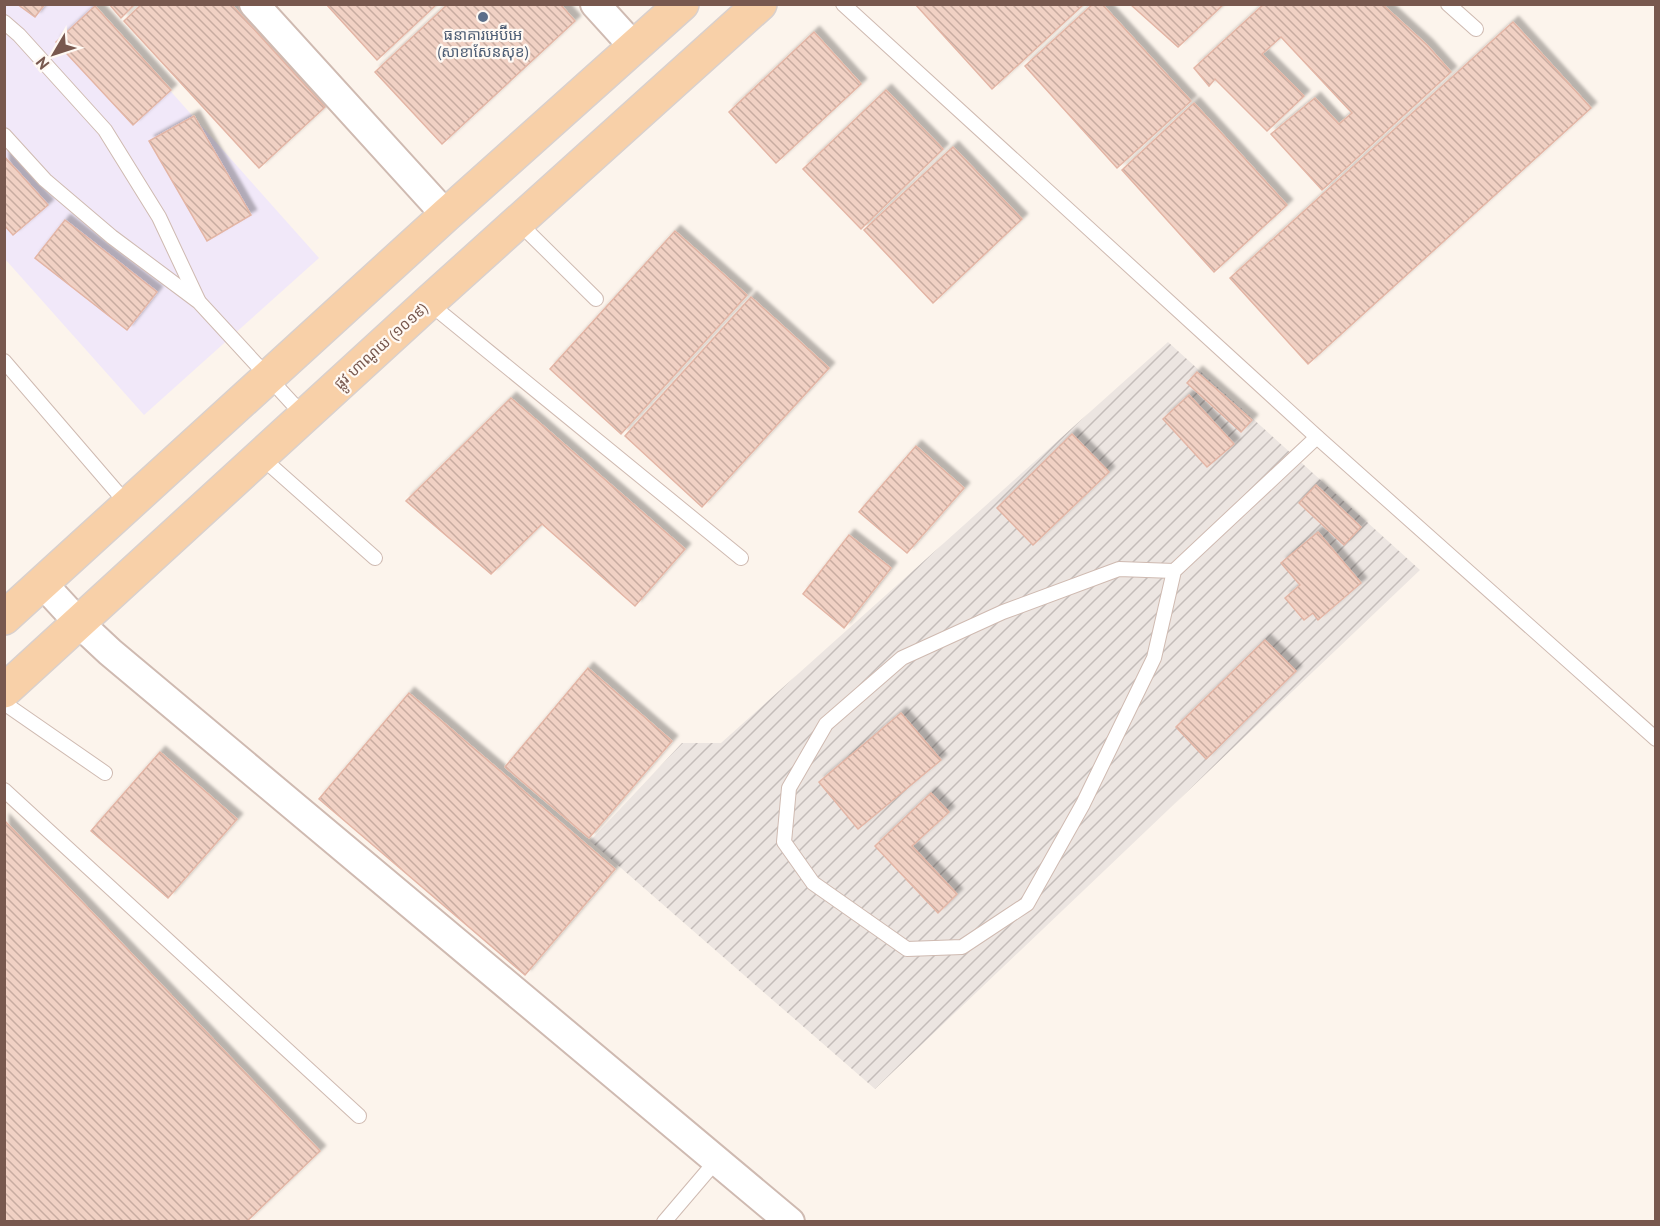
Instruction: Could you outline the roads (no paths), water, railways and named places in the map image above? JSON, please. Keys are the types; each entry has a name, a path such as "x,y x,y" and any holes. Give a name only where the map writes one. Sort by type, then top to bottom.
{"main road":[{"path":"4,618 446,215 682,4"},
{"name":"ផ្លូវ ហាណូយ (១០១៩)","path":"4,691 429,302 760,4"}],"street":[{"path":"254,4 446,215"},
{"path":"595,4 634,47"},
{"path":"43,584 79,623 119,660 790,1221"}],"lane":[{"path":"843,4 1317,437 1656,739"},
{"path":"1448,4 1476,29"},
{"path":"4,22 19,35 105,130 159,217 199,302"},
{"path":"4,135 62,195 112,237 199,302 304,417"},
{"path":"518,222 596,299"},
{"path":"429,302 741,558"},
{"path":"4,361 129,506"},
{"path":"1174,571 1119,569 1003,612 902,658 826,724 789,788 784,842 813,883 907,949 962,947 1027,904 1083,804 1154,658 1174,571 1317,437"},
{"path":"261,456 375,558"},
{"path":"4,703 105,773"},
{"path":"4,790 359,1116"},
{"path":"664,1221 716,1161"}],"place":[{"name":"ធនាគារអេប៊ីអេ (សាខាសែនសុខ)","path":"483,17"}]}
